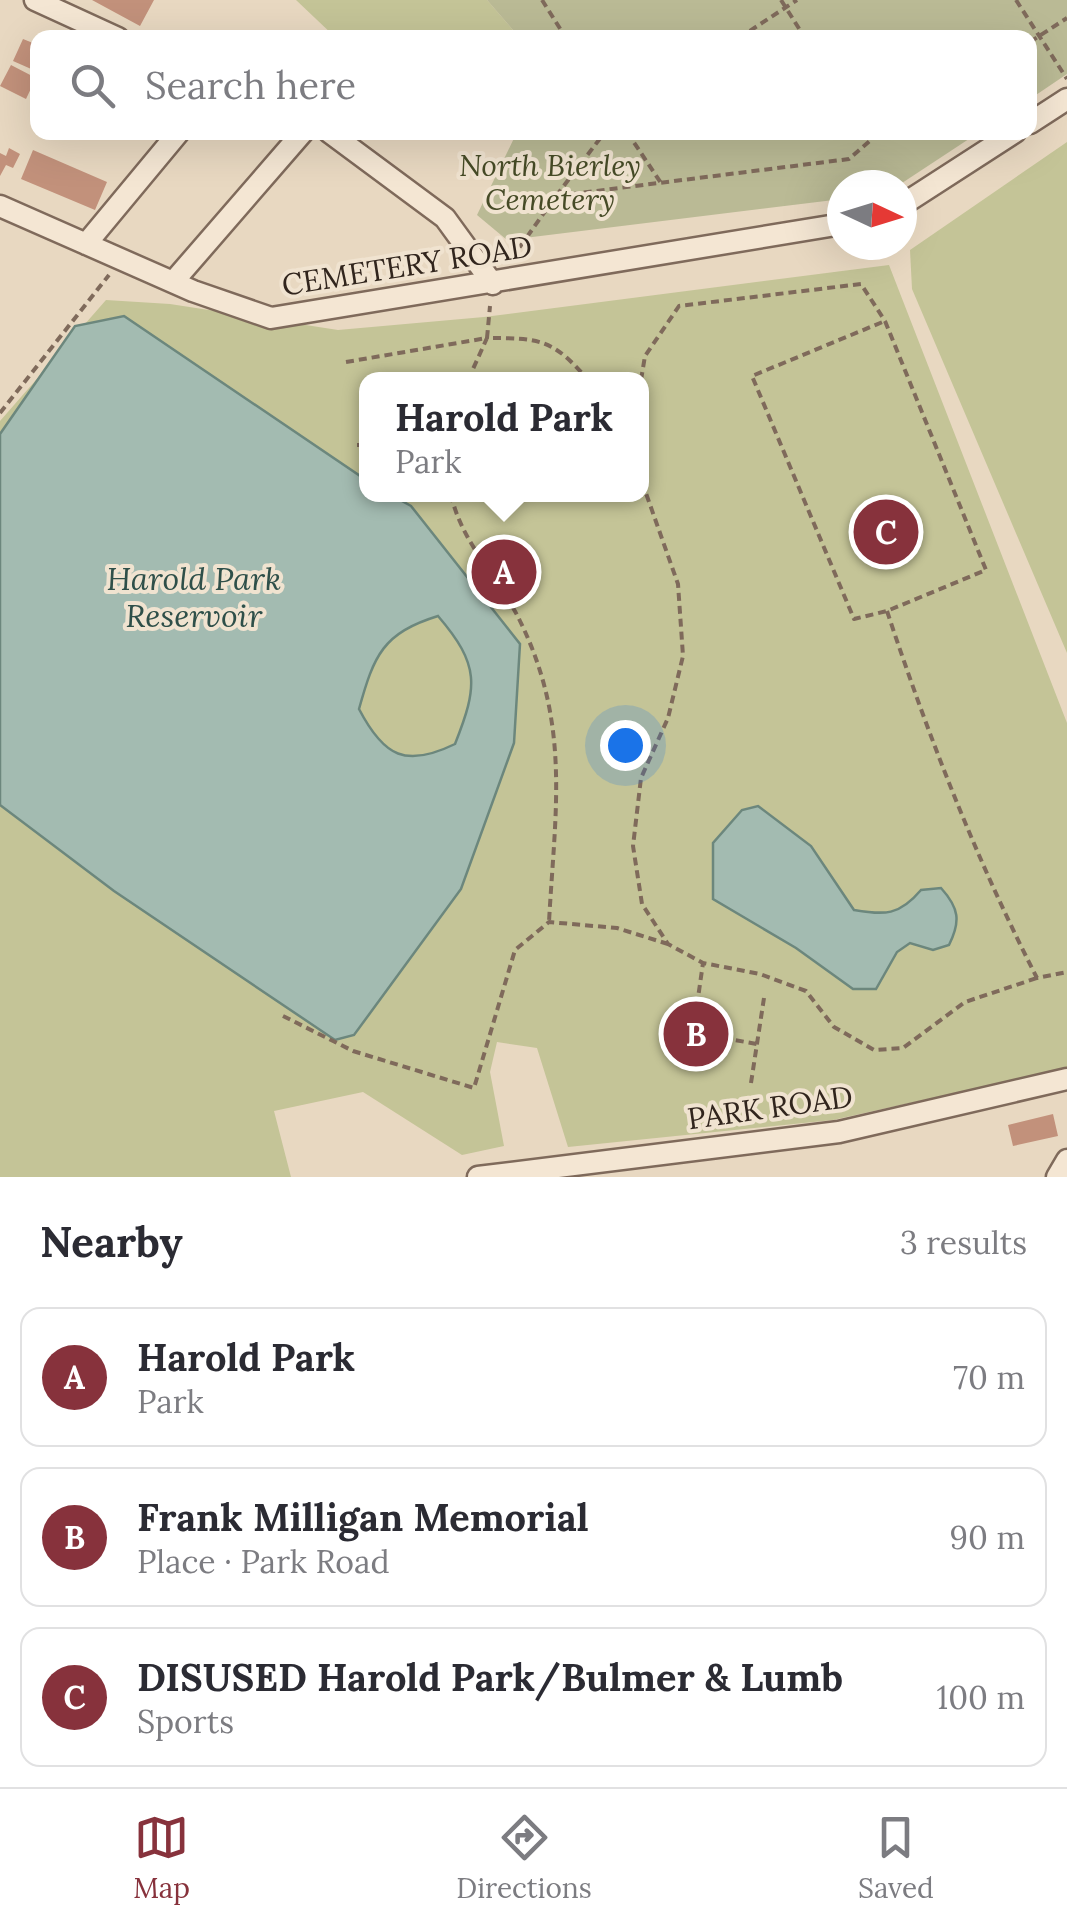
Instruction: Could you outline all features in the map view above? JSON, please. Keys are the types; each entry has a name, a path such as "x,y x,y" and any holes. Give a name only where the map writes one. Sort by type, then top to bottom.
{"street":[{"path":"35,0 101,30"},
{"path":"1037,118 1067,99"},
{"path":"86,244 172,140"},
{"path":"173,282 296,140"},
{"path":"340,140 444,218 493,284"},
{"path":"917,195 1003,140"},
{"name":"CEMETERY ROAD","path":"0,206 173,282 271,318 827,227"},
{"name":"PARK ROAD","path":"478,1177 614,1168 839,1132 1067,1079"},
{"path":"1057,1177 1067,1160"}],"path":[{"path":"542,0 561,30"},
{"path":"780,0 800,30"},
{"path":"752,30 798,0"},
{"path":"1016,0 1035,30"},
{"path":"1037,38 1067,18"},
{"path":"1037,32 1067,79"},
{"path":"472,372 487,338 493,284 599,140"},
{"path":"633,140 661,183"},
{"path":"556,196 849,159 871,140"},
{"path":"0,413 121,259"},
{"path":"643,372 646,356 679,306 861,284 885,321 986,570 887,611 854,618 752,376 885,321"},
{"path":"346,362 487,338 523,338 561,348 581,372"},
{"path":"452,502 456,520 519,618 545,677 558,736 550,922"},
{"path":"649,502 678,584 683,656 668,718 640,778 633,846 642,904 668,944"},
{"path":"887,611 981,868 1037,978"},
{"path":"284,1016 354,1051 474,1088 515,950 550,922 617,928 668,944 703,963 760,974 806,991 834,1027 874,1050 903,1048 964,1002 1067,972"},
{"path":"697,1005 703,963"},
{"path":"751,1083 764,998"},
{"path":"697,1005 721,1020 723,1038 709,1058 682,1056 673,1047 670,1024 687,1006 697,1005"},
{"path":"723,1038 757,1044"}],"green space":[{"path":"296,0 487,0 513,30 328,30"},
{"path":"487,0 1067,0 1067,74 1037,94 1037,30 513,30"},
{"name":"North Bierley Cemetery","path":"513,140 967,140 917,173 917,170 827,170 827,201 507,240 477,215"},
{"path":"1067,142 1067,653 912,289 911,260 917,260 917,245"},
{"path":"889,265 1067,723 1067,1068 833,1120 568,1147 537,1048 497,1042 490,1072 504,1146 462,1155 363,1092 274,1111 291,1177 0,1177 0,421 106,300 170,304 338,330 484,317"}],"water":[{"name":"Harold Park Reservoir","path":"124,316 359,475 359,502 404,502 411,506 520,644 514,743 461,889 354,1035 335,1040 114,891 0,805 0,434 75,326","holes":["438,616 462,649 471,691 455,744 410,756 387,747 359,709 370,674 384,649 405,630"]},
{"path":"758,806 811,846 854,910 891,912 906,905 921,890 941,888 956,915 949,945 933,950 910,943 897,952 876,989 853,989 796,948 713,899 713,843 742,810"}],"building":[{"path":"92,0 154,0 140,26"},
{"path":"23,39 30,42 30,68 13,61"},
{"path":"11,65 30,75 26,99 0,86"},
{"path":"9,148 20,154 13,168 6,165 0,176 0,153 6,156"},
{"path":"33,150 107,182 95,210 21,179"},
{"path":"1053,1114 1058,1136 1013,1146 1008,1125"}],"place":[{"name":"DISUSED Harold Park/Bulmer & Lumb","path":"886,532"},
{"name":"Harold Park","path":"504,572"},
{"name":"Frank Milligan Memorial","path":"696,1034"}]}
